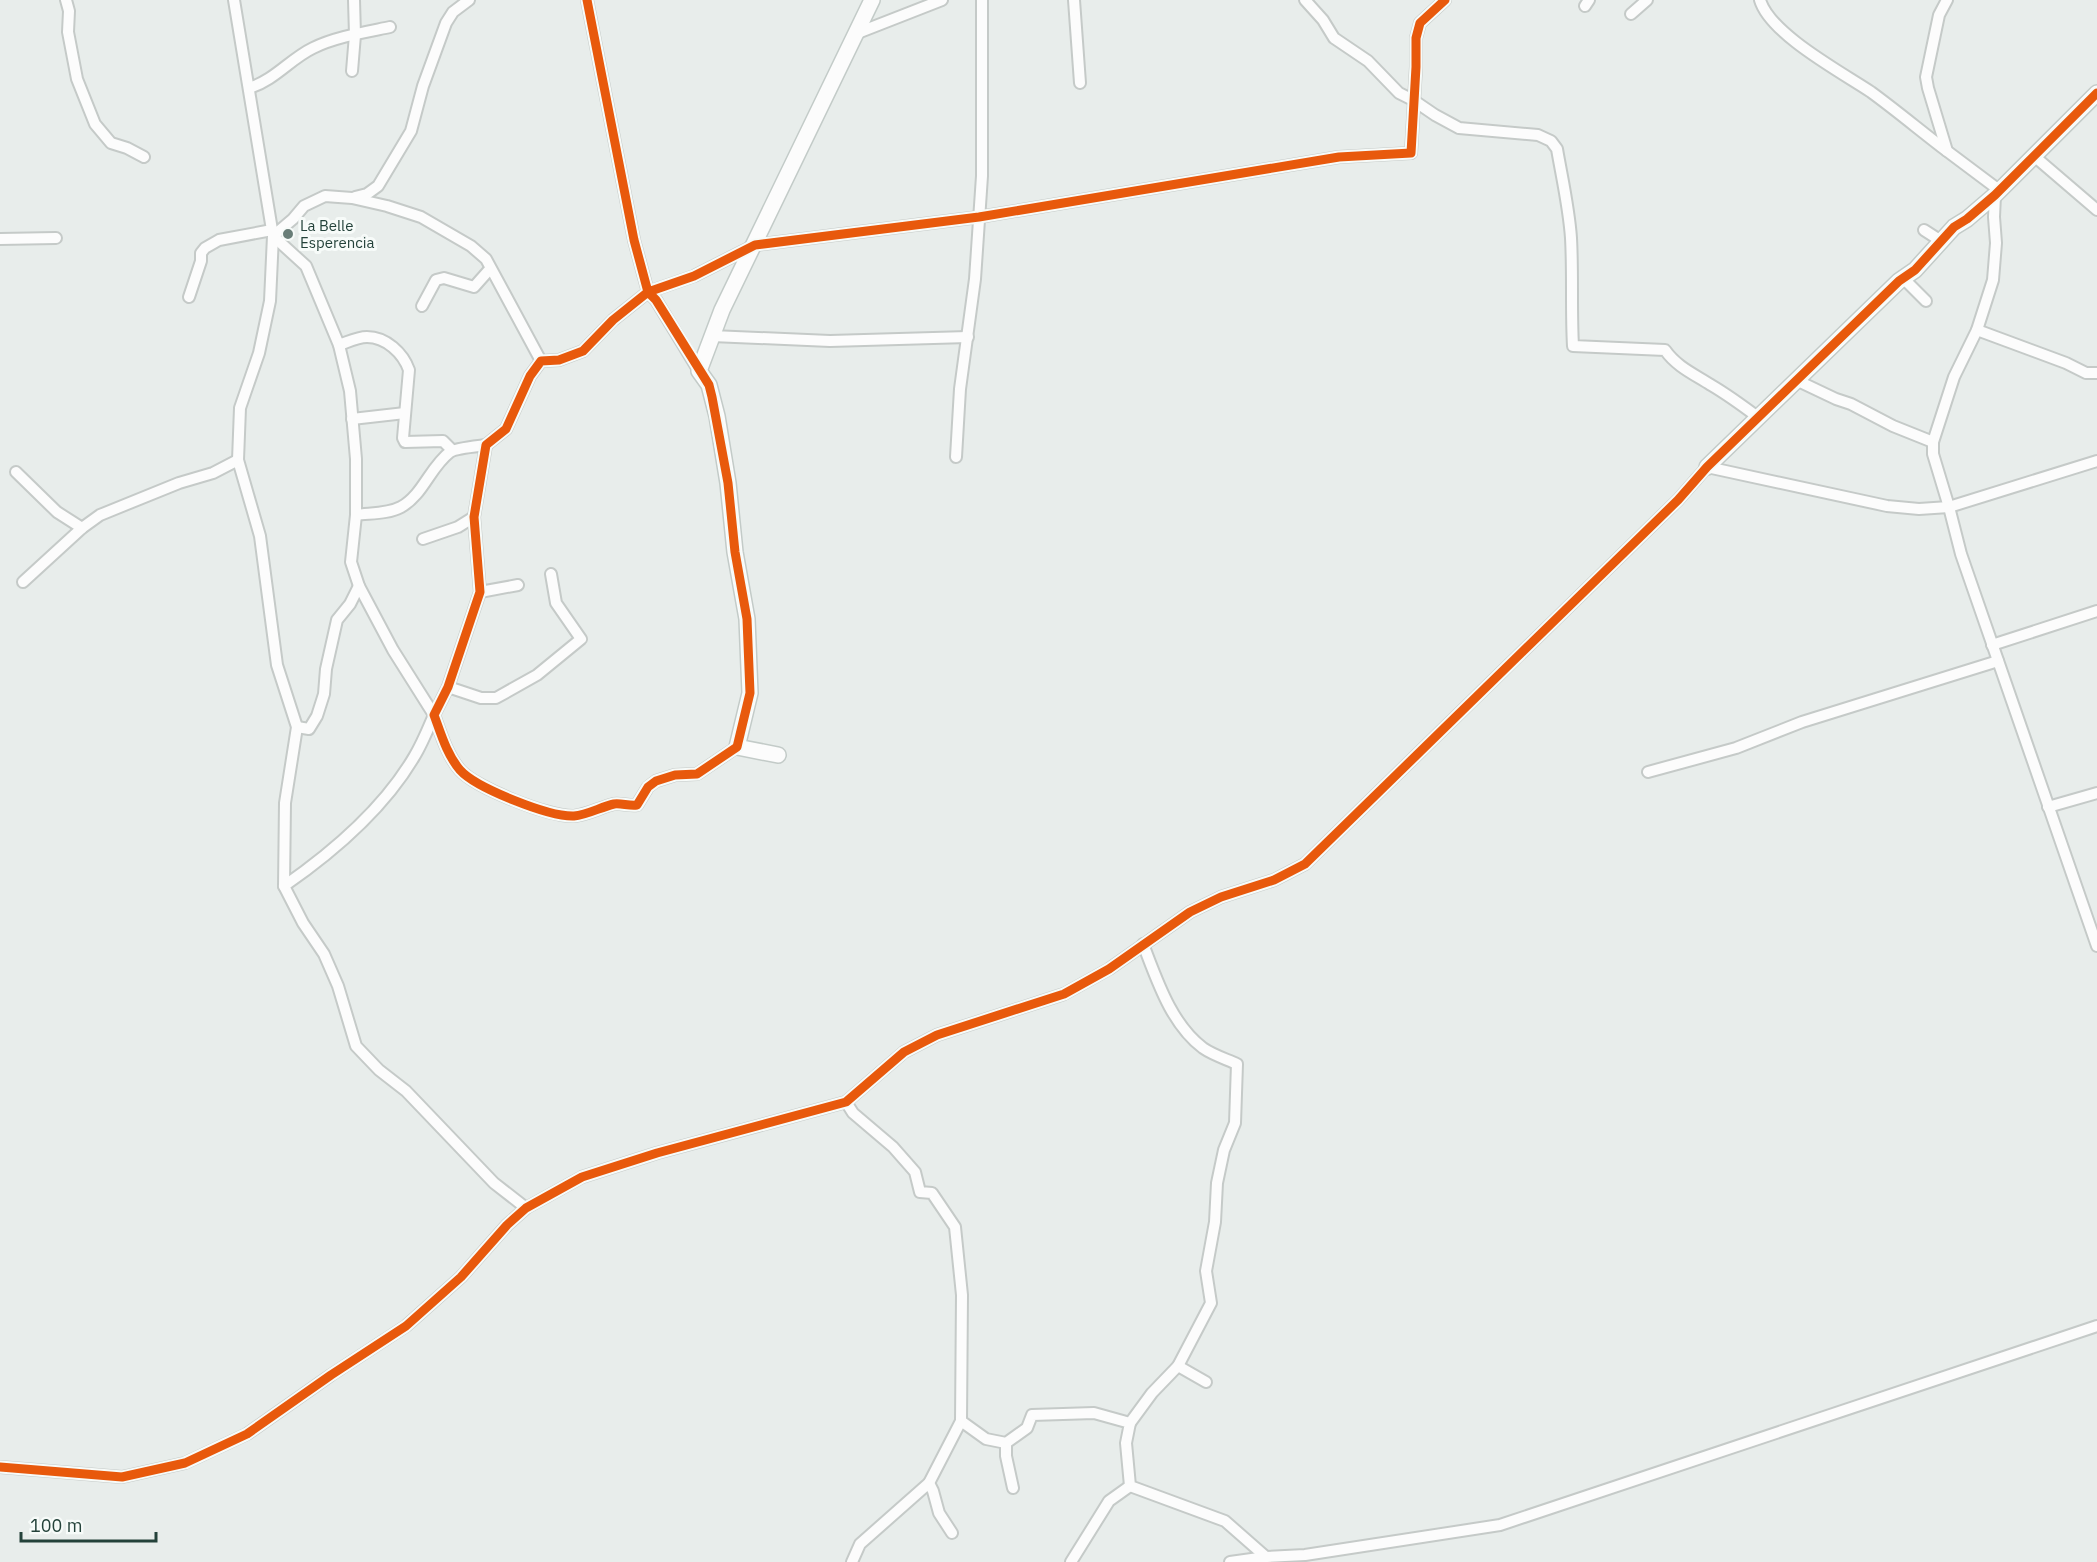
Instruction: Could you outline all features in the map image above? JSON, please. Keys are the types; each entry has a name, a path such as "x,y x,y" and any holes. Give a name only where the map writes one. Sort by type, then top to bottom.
{"street":[{"path":"66,0 69,11 68,32 77,79 95,124 111,143 144,157"},
{"path":"234,0 272,233 270,301 259,353 240,408 238,460 260,536 277,665 297,727 285,803 284,886 303,923 324,954 338,986 356,1046 379,1070 406,1091 494,1183 526,1208"},
{"path":"352,71 355,35 354,0"},
{"path":"352,198 367,194 378,186 411,131 423,86 446,23 453,12 469,0"},
{"path":"272,233 306,266 339,345 350,391 356,459 356,515 351,562 359,586 393,650 434,716 445,745 460,770 485,788 533,808 574,816 617,803 627,806 637,805 648,787 656,781 675,775 697,774 737,747 750,693 747,619 735,552 728,483 717,416 709,385 656,300 648,292 633,240 587,0"},
{"path":"699,371 722,310 872,0"},
{"path":"855,34 942,0"},
{"path":"956,457 960,389 975,279 982,176 981,0"},
{"path":"1074,0 1080,83"},
{"path":"1305,0 1335,38 1368,61 1399,93 1435,115 1459,128 1538,135 1551,141 1557,149 1570,234 1573,275 1571,312 1573,346 1665,350 1682,368 1732,398 1759,418"},
{"path":"541,361 559,360 583,351 613,320 648,292 694,276 755,245 979,216 1339,157 1411,153 1416,38 1420,23 1445,0"},
{"path":"1631,14 1647,0"},
{"path":"1760,0 1762,9 1781,30 1871,93 1997,192"},
{"path":"1947,0 1939,15 1926,77 1947,151"},
{"path":"249,88 264,83 313,48 390,27"},
{"path":"0,1467 122,1477 185,1463 248,1434 330,1375 406,1326 461,1277 507,1225 526,1208 582,1177 657,1153 846,1102 904,1052 937,1035 1064,994 1109,969 1190,912 1221,897 1274,880 1305,864 1678,500 1707,467 1796,380 1903,278 1915,270 1954,227 1967,219 1997,192 2097,93"},
{"path":"2034,156 2097,210"},
{"path":"1997,192 1994,217 1996,243 1993,280 1977,330 1954,377 1933,442 1933,454 1960,554 2097,946"},
{"path":"189,297 201,261 201,253 205,248 219,240 272,233 292,219 304,206 325,196 352,198 421,217 471,246 486,259 541,361"},
{"path":"1924,230 1941,241"},
{"path":"0,239 56,238"},
{"path":"422,306 436,280 444,279 474,287 490,269"},
{"path":"1903,278 1926,301"},
{"path":"1977,330 2066,363 2086,373 2097,373"},
{"path":"712,336 830,341 968,337"},
{"path":"339,345 367,337 380,339 394,348 406,360 409,370 405,442 443,441 452,450"},
{"path":"356,515 400,508 413,498 432,471 452,450 486,445 506,429 530,376 541,361"},
{"path":"1796,380 1851,404 1893,426 1933,442"},
{"path":"352,419 405,413"},
{"path":"284,886 318,863 388,793 414,757 448,687 480,592 474,517 486,445"},
{"path":"24,582 82,528 100,515 179,483 213,473 238,460"},
{"path":"1707,467 1887,506 1919,509 1949,507 2097,461"},
{"path":"16,472 57,512 82,528"},
{"path":"423,539 458,527 474,517"},
{"path":"448,687 481,698 496,698 537,675 581,639 556,603 551,574"},
{"path":"480,592 518,585"},
{"path":"297,727 309,729 317,716 324,694 326,669 337,620 350,604 359,586"},
{"path":"1992,645 2097,611"},
{"path":"1648,772 1736,748 1802,722 1998,662"},
{"path":"737,747 778,755"},
{"path":"2048,807 2097,793"},
{"path":"1130,1486 1126,1443 1130,1423 1152,1393 1178,1366 1211,1303 1206,1271 1215,1222 1217,1183 1224,1150 1235,1123 1237,1064 1204,1048 1180,1025 1143,944"},
{"path":"846,1102 853,1113 893,1146 915,1172 920,1192 932,1193 955,1227 962,1295 961,1421 929,1483 860,1544 852,1562"},
{"path":"1230,1562 1266,1557 1304,1559 1500,1525 2097,1326"},
{"path":"1178,1366 1206,1382"},
{"path":"961,1421 986,1439 1006,1443 1027,1428 1032,1415 1094,1413 1130,1423"},
{"path":"1006,1443 1006,1456 1013,1488"},
{"path":"929,1483 939,1513 952,1533"},
{"path":"1130,1486 1225,1521 1266,1557"},
{"path":"1071,1562 1109,1501 1130,1486"}],"cycle path":[{"path":"587,0 634,240 648,292 613,320 583,351 559,360 541,361 530,376 506,429 486,445 474,517 480,592 448,687 434,715 451,758 468,777 497,793 531,807 574,816 614,804 637,805 648,787 656,781 675,775 697,774 737,747 750,693 747,619 735,552 728,483 709,385 656,300 648,292 694,276 755,245 979,217 1339,157 1411,153 1416,38 1420,23 1445,0"},
{"path":"0,1467 122,1477 185,1463 247,1434 406,1326 461,1277 507,1225 526,1208 582,1177 657,1153 846,1102 904,1052 937,1035 1064,994 1109,969 1190,912 1221,897 1274,880 1305,864 1678,500 1707,467 1899,281 1915,270 1954,227 1995,195 2097,93"}],"place":[{"name":"La Belle Esperencia","path":"288,234"}]}
